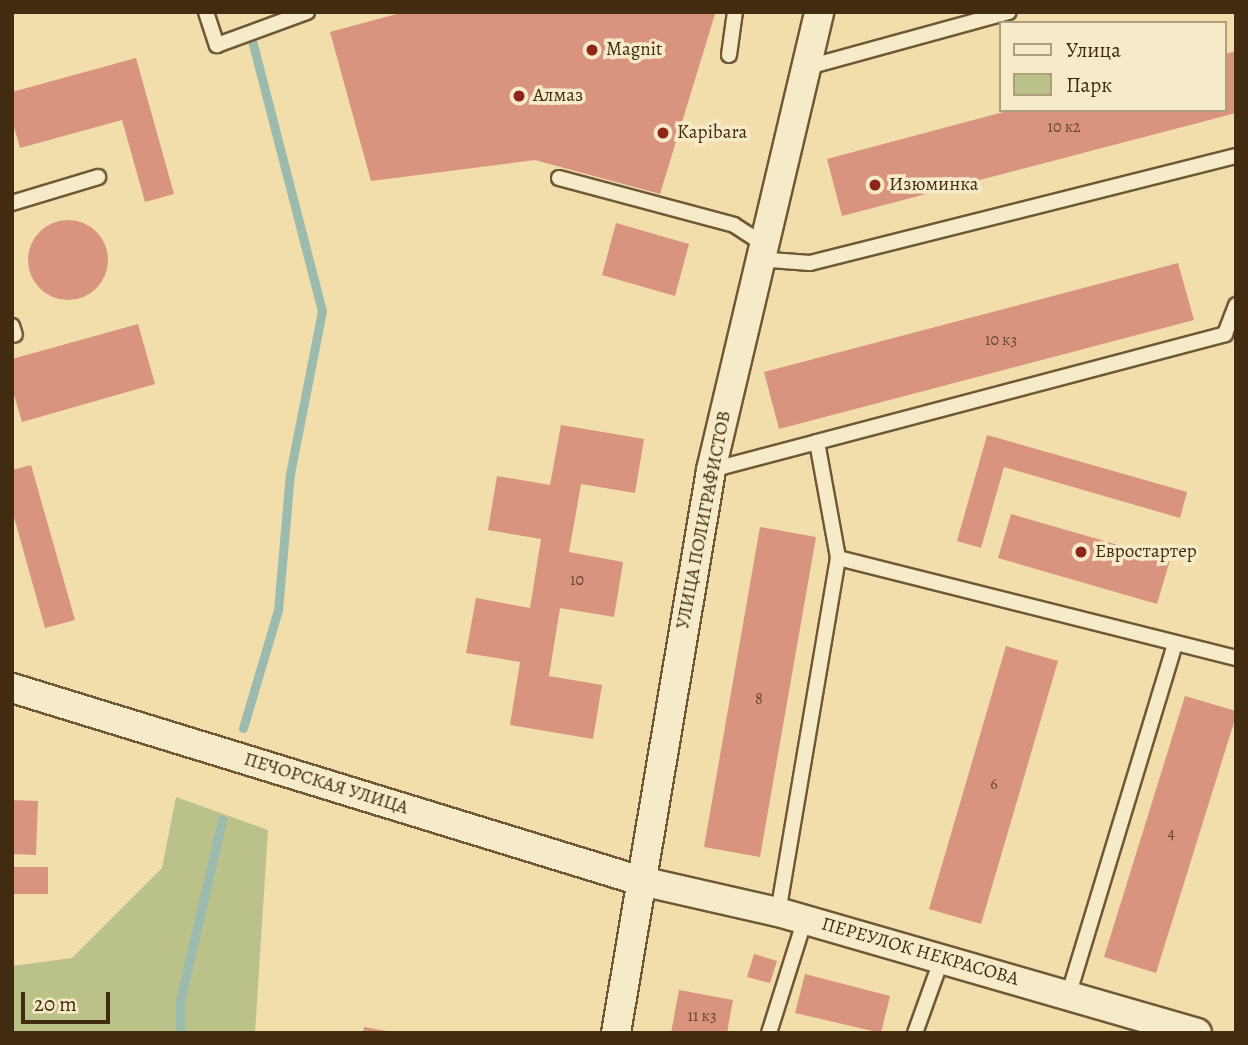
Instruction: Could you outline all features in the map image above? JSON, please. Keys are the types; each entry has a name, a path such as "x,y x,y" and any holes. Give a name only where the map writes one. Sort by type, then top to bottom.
{"street":[{"name":"УЛИЦА ПОЛИГРАФИСТОВ","path":"616,1033 711,470 760,251 808,67 819,12"},
{"name":"ПЕЧОРСКАЯ УЛИЦА","path":"12,688 640,881"},
{"name":"ПЕРЕУЛОК НЕКРАСОВА","path":"640,881 791,916 1069,993 1197,1033"}],"lane":[{"path":"205,12 217,45 307,12"},
{"path":"729,55 735,12"},
{"path":"808,67 1009,12"},
{"path":"559,178 734,225 760,251 810,264 1236,156"},
{"path":"12,203 98,177"},
{"path":"711,470 1225,334 1236,305"},
{"path":"769,1033 791,916 838,558 817,442"},
{"path":"838,558 1236,658"},
{"path":"1069,993 1175,644"},
{"path":"915,1033 942,958"}],"green space":[{"path":"176,797 268,830 255,1033 12,1033 12,966 72,958 162,868"}],"building":[{"name":"Алмаз","path":"404,12 715,14 660,194 535,160 371,181 330,32"},
{"path":"1236,51 1236,113 842,216 827,159 1003,112 1227,112 1227,53"},
{"path":"136,58 174,194 145,202 122,120 20,148 12,120 12,92"},
{"path":"60,220 76,220 97,231 108,252 108,268 97,289 76,300 60,300 46,294 34,282 28,268 28,252 34,238 46,226"},
{"path":"616,223 689,244 675,296 602,275"},
{"path":"1178,263 1194,320 779,429 764,372"},
{"path":"138,324 155,384 22,422 12,388 12,359"},
{"path":"561,425 644,439 635,493 581,484 569,552 623,562 614,617 560,608 549,676 602,685 593,739 510,725 520,662 466,653 476,598 530,608 541,539 488,530 497,476 550,485"},
{"path":"987,435 1187,492 1180,518 1004,467 981,548 957,541"},
{"path":"31,465 75,620 45,628 12,510 12,470"},
{"path":"1011,514 1170,560 1157,604 998,558"},
{"path":"760,527 816,537 760,857 704,847"},
{"path":"1006,646 1058,661 981,924 929,909"},
{"path":"1185,696 1236,711 1236,716 1156,973 1104,957"},
{"path":"12,800 38,801 36,855 12,854"},
{"path":"12,867 48,867 48,894 12,894"},
{"path":"754,954 777,961 770,983 747,977"},
{"path":"805,974 890,996 881,1033 795,1013"},
{"path":"679,990 733,1000 727,1033 671,1033"},
{"path":"364,1027 387,1031 387,1033 363,1033"}],"waterway":[{"path":"243,728 278,610 290,474 322,311 250,33"},
{"path":"180,1033 180,1001 222,820"}],"place":[{"name":"Magnit","path":"592,50"},
{"name":"Алмаз","path":"519,96"},
{"name":"Kapibara","path":"663,133"},
{"name":"Изюминка","path":"875,185"},
{"name":"Евростартер","path":"1081,552"}]}
